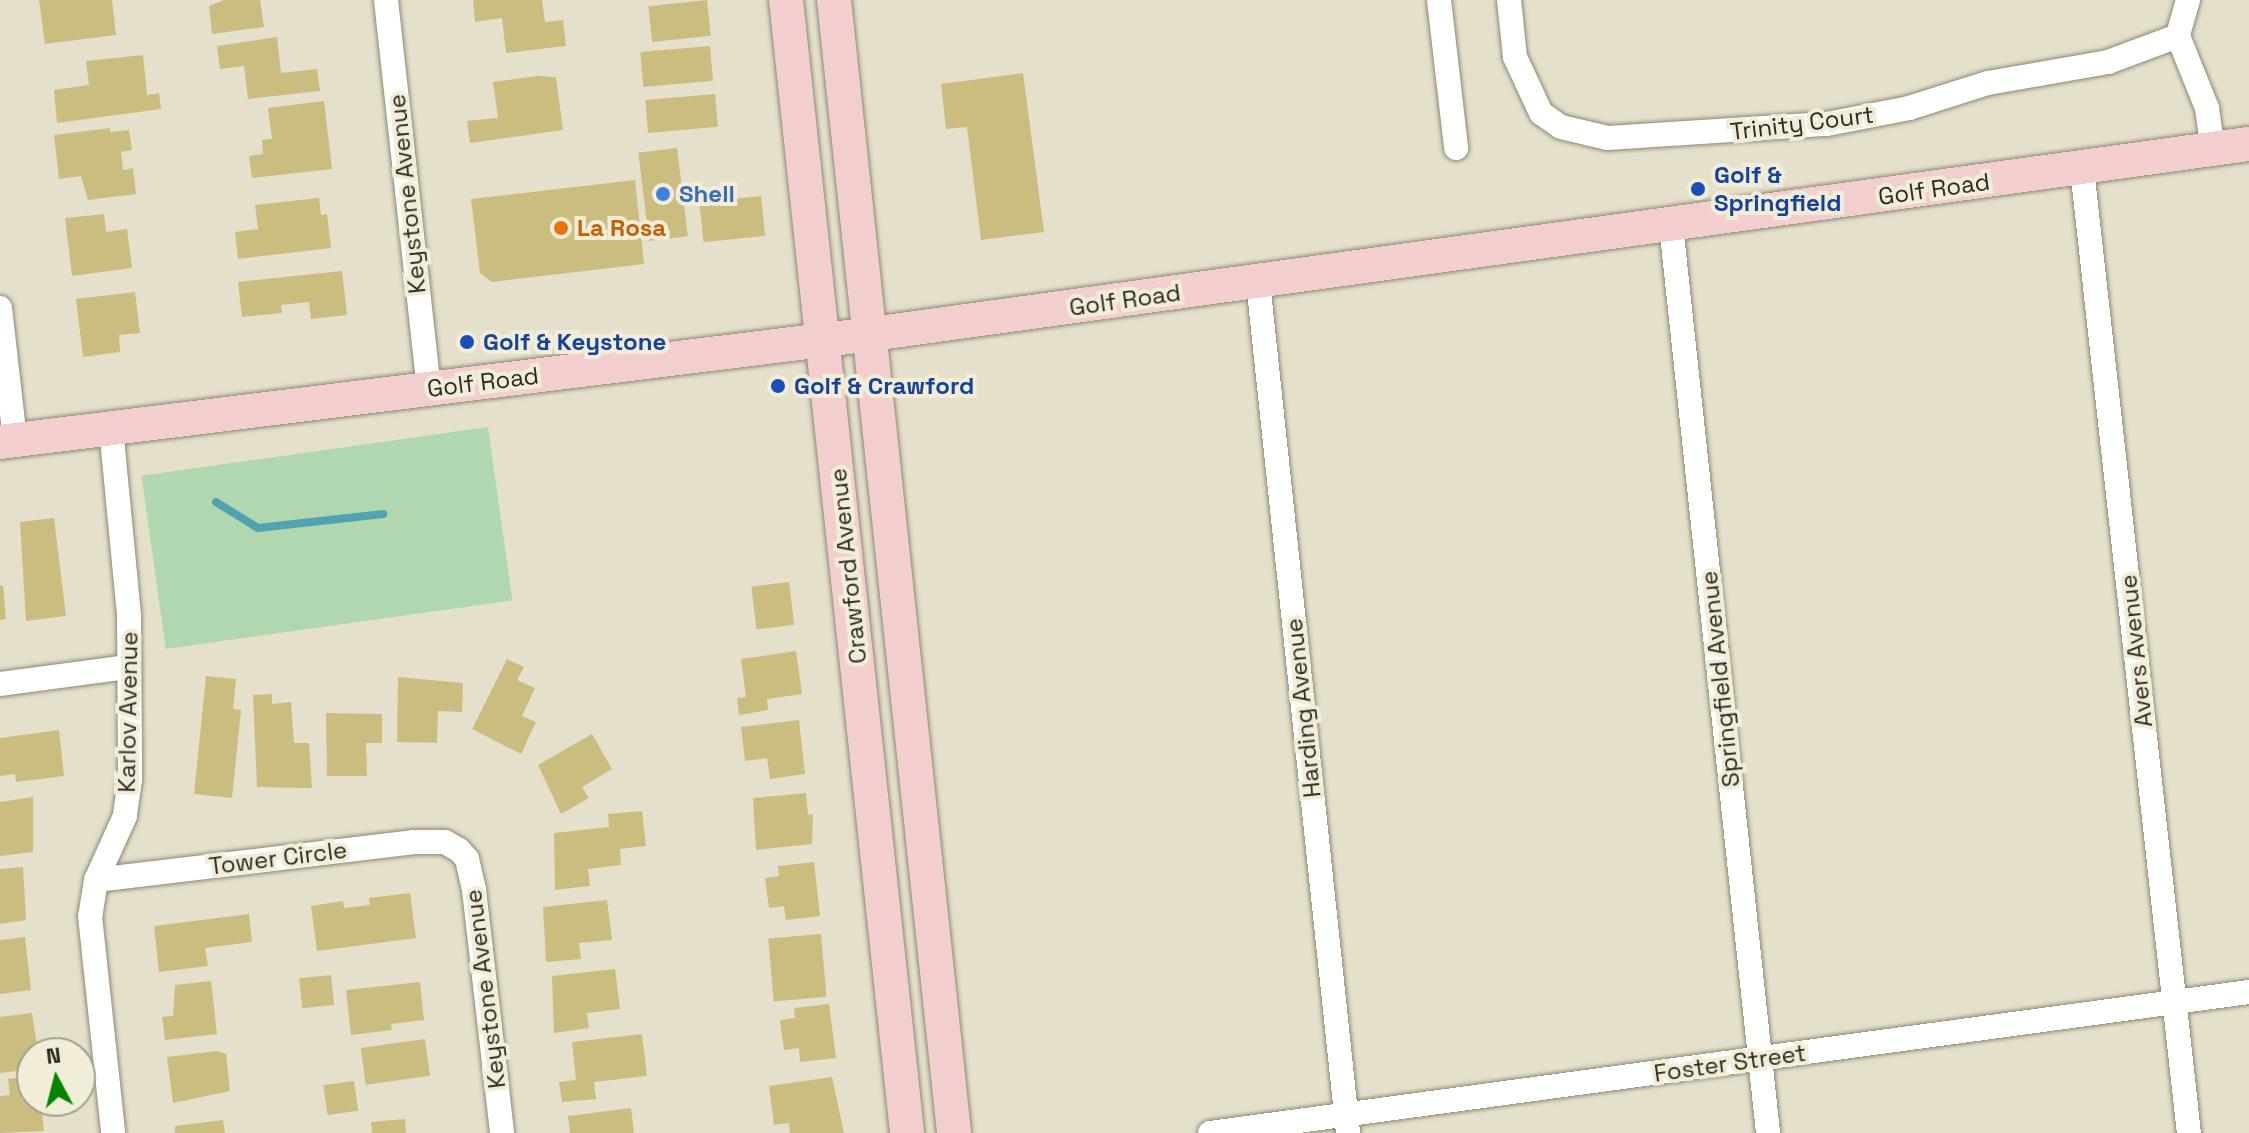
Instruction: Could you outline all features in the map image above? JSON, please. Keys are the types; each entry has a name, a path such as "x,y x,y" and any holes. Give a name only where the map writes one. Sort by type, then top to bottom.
{"main road":[{"name":"Crawford Avenue","path":"786,0 907,1133"},
{"name":"Crawford Avenue","path":"834,0 872,334 954,1133"},
{"name":"Golf Road","path":"7,441 872,334 2249,144"}],"street":[{"name":"Keystone Avenue","path":"386,0 429,389"},
{"path":"1439,0 1456,148"},
{"name":"Trinity Court","path":"1509,0 1515,57 1541,113 1561,127 1608,138 1827,124 1909,108 1988,83 2108,62 2178,36"},
{"path":"2188,0 2178,36 2207,108 2213,151"},
{"name":"Avers Avenue","path":"2082,169 2189,1133"},
{"name":"Springfield Avenue","path":"1671,225 1768,1133"},
{"name":"Harding Avenue","path":"1258,282 1347,1124"},
{"path":"0,308 7,441"},
{"name":"Karlov Avenue","path":"111,428 129,616 125,816 96,880 90,916 113,1133"},
{"path":"0,684 128,667"},
{"name":"Tower Circle","path":"96,880 413,842 445,842 459,850"},
{"name":"Keystone Avenue","path":"459,850 467,859 474,890 502,1133"},
{"name":"Foster Street","path":"1210,1133 1347,1124 1760,1059 2249,992"}],"green space":[{"path":"488,427 512,600 166,649 141,476"}],"building":[{"path":"39,0 112,0 116,35 45,44"},
{"path":"224,0 260,0 264,27 212,34 209,6"},
{"path":"473,0 542,0 545,22 563,20 566,46 506,53 502,18 475,22"},
{"path":"707,0 711,36 652,42 648,6"},
{"path":"277,37 281,73 317,69 320,91 248,99 244,66 220,69 217,46"},
{"path":"710,46 713,81 643,87 640,52"},
{"path":"143,55 147,95 159,93 161,109 57,123 54,90 89,85 86,61"},
{"path":"1023,73 1044,232 981,240 967,127 946,129 941,84"},
{"path":"537,76 556,77 563,130 470,143 467,121 498,118 493,82"},
{"path":"715,94 718,127 648,133 645,100"},
{"path":"324,101 332,169 252,178 249,156 263,154 262,140 272,139 268,108"},
{"path":"110,128 110,132 129,130 132,150 121,152 123,170 133,168 136,194 88,200 81,176 59,179 54,135"},
{"name":"Shell","path":"677,148 688,236 649,241 638,153"},
{"path":"635,180 644,264 492,282 480,273 471,199"},
{"name":"Shell","path":"761,196 765,236 704,242 699,202"},
{"path":"319,198 321,215 327,214 331,248 238,259 235,232 258,229 255,205"},
{"path":"104,214 106,232 127,229 132,268 72,276 65,218"},
{"path":"342,271 347,315 311,319 309,302 281,305 282,313 242,317 238,282"},
{"path":"135,292 140,333 119,335 120,352 83,357 76,299"},
{"path":"54,518 66,616 26,621 20,522"},
{"path":"789,582 794,625 757,629 751,587"},
{"path":"3,585 6,619 0,620 0,586"},
{"path":"796,651 802,694 767,699 768,710 739,715 737,698 746,697 741,659"},
{"path":"507,659 524,667 517,680 535,688 522,716 536,722 521,754 472,729"},
{"path":"206,676 236,679 233,709 241,710 232,798 194,794"},
{"path":"398,677 463,683 462,712 438,711 437,743 397,742"},
{"path":"272,694 272,704 291,702 294,743 309,743 312,788 257,787 253,695"},
{"path":"326,713 382,714 382,743 366,743 367,776 327,776"},
{"path":"799,720 805,774 770,779 767,758 745,761 741,727"},
{"path":"59,730 64,776 16,782 15,774 0,776 0,738"},
{"path":"592,734 612,769 582,787 589,798 561,814 538,765"},
{"path":"806,793 808,815 813,814 812,844 756,850 753,798"},
{"path":"33,797 33,852 0,856 0,802"},
{"path":"642,811 646,846 620,849 621,865 588,869 590,886 555,890 554,833 609,827 608,814"},
{"path":"814,862 820,916 786,920 784,906 769,908 765,878 779,876 778,866"},
{"path":"23,867 26,920 0,924 0,869"},
{"path":"410,893 416,938 317,951 311,906 343,901 344,908 370,905 369,898"},
{"path":"607,900 612,940 579,943 581,959 546,962 543,907"},
{"path":"249,914 252,942 205,948 208,966 159,972 154,926"},
{"path":"821,934 826,997 774,1001 768,939"},
{"path":"25,937 31,990 0,994 0,940"},
{"path":"615,969 620,1009 587,1013 589,1028 554,1033 552,976"},
{"path":"331,975 334,1005 302,1008 299,978"},
{"path":"211,981 217,1034 165,1040 162,1017 173,1016 175,985"},
{"path":"420,982 424,1020 391,1024 392,1030 351,1035 346,990"},
{"path":"829,1004 836,1058 800,1062 799,1048 784,1050 780,1020 795,1018 794,1008"},
{"path":"32,1013 36,1037 16,1037 16,1071 0,1073 0,1017"},
{"path":"642,1034 647,1076 594,1082 596,1099 562,1102 559,1082 576,1080 572,1042"},
{"path":"425,1039 430,1076 366,1085 361,1048"},
{"path":"217,1051 226,1054 230,1091 173,1103 167,1057"},
{"path":"832,1077 844,1133 790,1133 789,1123 774,1125 769,1086"},
{"path":"16,1078 16,1117 43,1117 44,1131 0,1133 0,1096 10,1095 8,1079"},
{"path":"354,1081 358,1111 327,1115 323,1085"},
{"path":"631,1108 634,1133 570,1133 568,1116"},
{"path":"405,1119 406,1133 372,1133 371,1122"},
{"path":"223,1120 225,1133 175,1133 175,1126"}],"waterway":[{"path":"216,502 258,528 383,514"}],"place":[{"name":"Golf & Springfield","path":"1698,189"},
{"name":"Shell","path":"663,194"},
{"name":"La Rosa","path":"561,228"},
{"name":"Golf & Keystone","path":"467,342"},
{"name":"Golf & Crawford","path":"778,386"}]}
